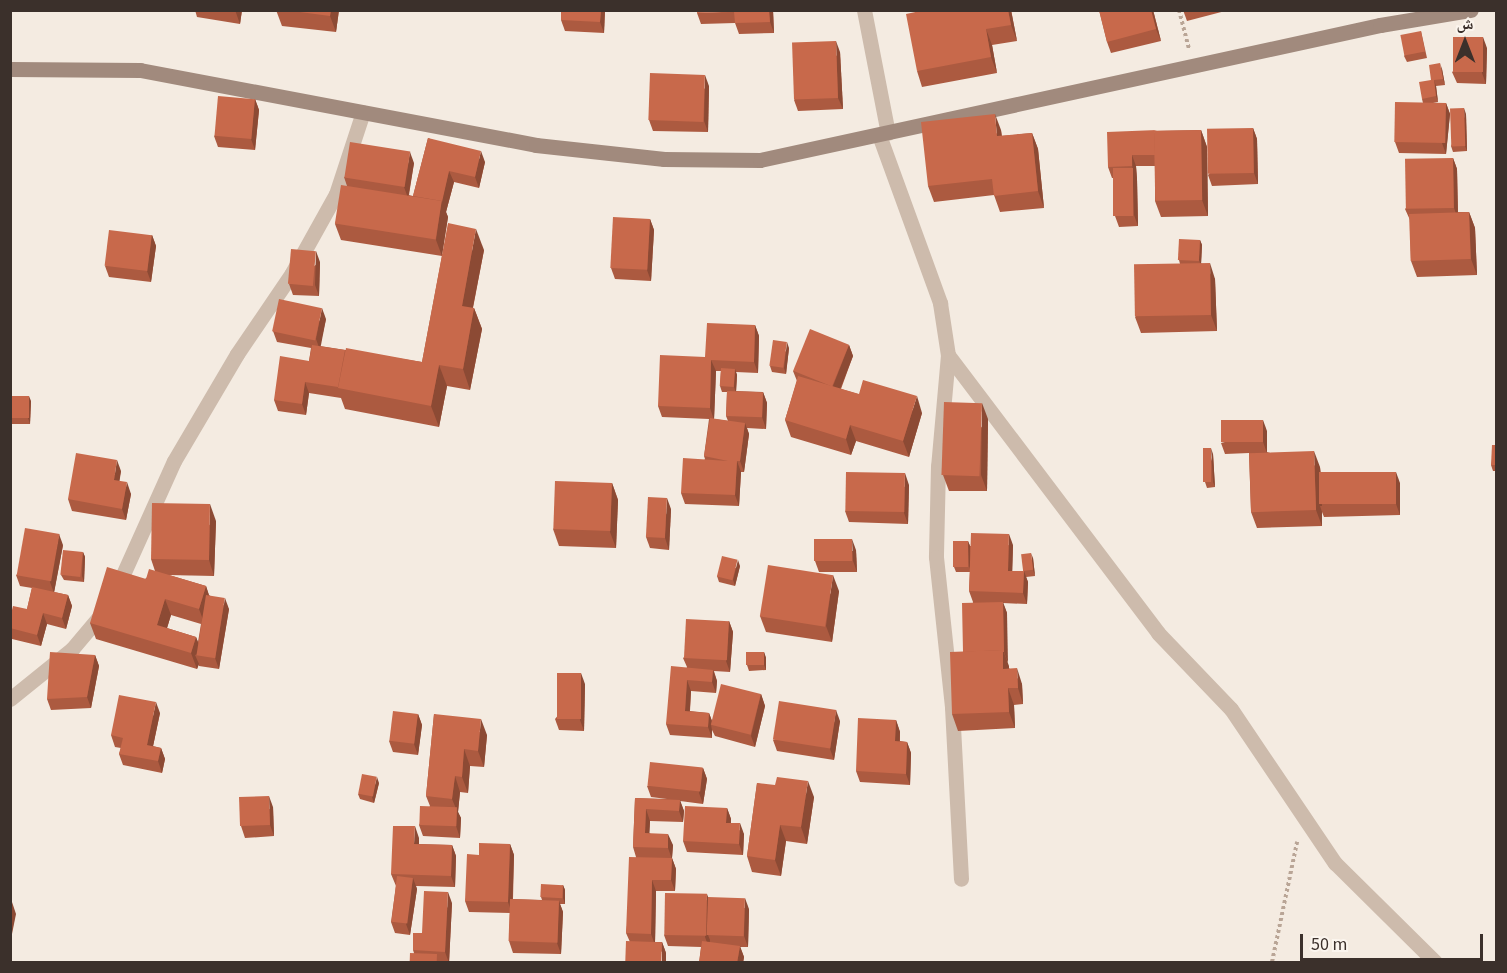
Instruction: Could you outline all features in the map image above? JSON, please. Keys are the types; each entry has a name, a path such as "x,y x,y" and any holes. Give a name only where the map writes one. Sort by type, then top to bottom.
{"main road":[{"path":"10,69 140,70 536,145 664,159 760,160 1193,64 1380,25 1471,10"}],"street":[{"path":"864,10 884,134 940,303 948,355 938,466 936,557 952,707 961,879"},
{"path":"10,699 72,649 98,621 121,582 174,461 237,354 292,273 336,194 363,112"},
{"path":"948,355 1158,633 1231,709 1335,863 1435,963"}],"path":[{"path":"1179,10 1193,64"},
{"path":"1272,963 1302,815"}],"building":[{"path":"285,10 331,10 330,16"},
{"path":"561,10 601,10 600,22 561,20"},
{"path":"697,10 769,10 770,22 735,23 734,12 697,13"},
{"path":"925,10 1008,10 1011,25 986,29 991,57 917,71 906,14"},
{"path":"1099,10 1151,10 1156,29 1107,42"},
{"path":"1421,31 1425,52 1404,56 1400,35"},
{"path":"1453,37 1483,37 1483,72 1453,72"},
{"path":"836,41 838,98 794,100 792,43"},
{"path":"1440,63 1443,79 1434,80 1436,96 1422,99 1419,82 1431,80 1429,65"},
{"path":"650,73 705,75 703,122 648,120"},
{"path":"218,96 255,99 251,139 215,136"},
{"path":"1395,102 1446,103 1445,143 1394,142"},
{"path":"1450,108 1464,108 1465,146 1451,146"},
{"path":"995,114 997,136 1032,133 1038,191 994,196 992,179 928,186 921,122"},
{"path":"1253,128 1254,173 1208,174 1207,129"},
{"path":"1157,130 1154,131 1155,155 1132,155 1132,166 1108,167 1107,132"},
{"path":"1201,130 1202,200 1155,201 1154,131"},
{"path":"428,138 481,151 475,177 449,171 442,202 413,196"},
{"path":"350,142 410,152 405,187 344,178"},
{"path":"1453,158 1454,208 1406,209 1405,159"},
{"path":"1113,168 1133,168 1133,216 1113,216"},
{"path":"341,185 442,201 436,239 335,224"},
{"path":"1469,212 1471,259 1411,261 1409,214"},
{"path":"613,217 650,219 647,270 610,268"},
{"path":"448,223 476,229 462,306 474,308 463,369 439,365 431,406 338,388 346,348 422,362"},
{"path":"109,230 152,235 147,271 105,266"},
{"path":"1179,239 1200,240 1199,261 1178,260"},
{"path":"291,249 316,251 313,286 288,284"},
{"path":"1210,263 1211,315 1135,316 1134,264"},
{"path":"279,299 322,308 315,340 272,331"},
{"path":"707,323 755,325 754,362 711,360 710,408 658,406 660,355 705,357"},
{"path":"810,329 849,345 832,386 793,371"},
{"path":"773,340 787,342 783,368 769,366"},
{"path":"312,345 345,350 338,387 305,382 302,404 274,400 280,356 309,361"},
{"path":"721,368 735,369 734,387 720,386"},
{"path":"798,376 859,394 863,380 917,396 903,441 850,425 846,439 785,420"},
{"path":"727,391 763,392 762,417 726,416"},
{"path":"10,396 29,396 29,418 10,418"},
{"path":"944,402 982,403 979,476 941,475"},
{"path":"710,418 745,423 740,461 737,461 735,495 681,493 683,458 728,461 704,456"},
{"path":"1221,420 1263,420 1263,442 1221,442"},
{"path":"1492,445 1497,445 1497,465 1491,465"},
{"path":"1203,448 1211,448 1211,482 1203,482"},
{"path":"1314,451 1316,510 1251,512 1249,453"},
{"path":"76,453 117,460 114,480 127,482 122,509 68,499"},
{"path":"846,472 905,473 904,512 845,511"},
{"path":"1319,472 1396,472 1396,504 1319,504"},
{"path":"555,481 612,483 610,531 553,529"},
{"path":"648,497 667,498 665,538 646,537"},
{"path":"152,503 210,504 209,560 151,559"},
{"path":"25,528 59,534 51,581 17,575"},
{"path":"971,533 1009,534 1008,571 1024,571 1023,593 969,591"},
{"path":"814,539 852,539 852,561 814,561"},
{"path":"953,541 968,541 968,567 953,567"},
{"path":"63,550 83,552 80,577 60,575"},
{"path":"1031,553 1033,570 1023,571 1021,554"},
{"path":"722,556 738,560 732,580 717,576"},
{"path":"768,565 833,575 825,627 760,616"},
{"path":"107,567 146,579 149,569 206,586 199,609 165,599 157,625 196,637 191,653 90,623"},
{"path":"32,587 68,595 62,618 43,613 37,635 10,628 13,606 27,609"},
{"path":"206,595 225,598 215,658 196,655"},
{"path":"1003,602 1004,652 1003,650 963,652 962,603"},
{"path":"686,619 729,621 727,660 684,658"},
{"path":"1003,650 1003,669 1017,668 1018,688 1008,688 1009,712 952,714 950,652"},
{"path":"50,652 95,655 87,697 47,699"},
{"path":"746,652 764,652 764,665 746,665"},
{"path":"671,666 713,670 712,682 687,680 685,711 709,713 708,727 666,724"},
{"path":"557,673 581,673 581,719 557,719"},
{"path":"721,684 761,694 751,735 711,725"},
{"path":"119,695 156,702 147,745 161,748 158,761 119,754 123,738 111,735"},
{"path":"779,701 836,710 830,749 773,740"},
{"path":"393,711 418,714 414,744 389,741"},
{"path":"434,714 481,719 478,751 464,749 462,777 455,776 452,799 426,796"},
{"path":"858,718 896,720 895,741 907,742 906,774 856,771"},
{"path":"650,762 703,768 700,791 647,786"},
{"path":"362,774 377,777 373,796 358,794"},
{"path":"777,777 808,781 801,827 780,825 775,860 747,856 757,783 775,785"},
{"path":"269,796 270,825 240,826 239,797"},
{"path":"635,798 680,800 679,811 646,809 645,833 668,834 668,848 633,847"},
{"path":"420,806 457,807 456,826 419,825"},
{"path":"685,806 727,808 726,823 740,823 739,844 683,841"},
{"path":"393,826 415,826 414,844 452,845 451,876 391,874"},
{"path":"479,843 510,844 508,902 465,901 467,854 479,855"},
{"path":"629,857 672,858 671,880 652,880 651,934 626,933"},
{"path":"397,876 413,878 407,924 391,922"},
{"path":"541,884 563,885 562,898 540,897"},
{"path":"424,891 448,892 445,952 413,950 413,933 422,933"},
{"path":"665,893 707,894 706,936 664,935"},
{"path":"708,897 745,898 744,936 707,935"},
{"path":"510,899 559,901 558,943 509,941"},
{"path":"626,941 662,942 661,962 625,962"},
{"path":"702,941 740,946 737,963 699,963"},
{"path":"410,953 437,954 437,962 410,962"}]}
